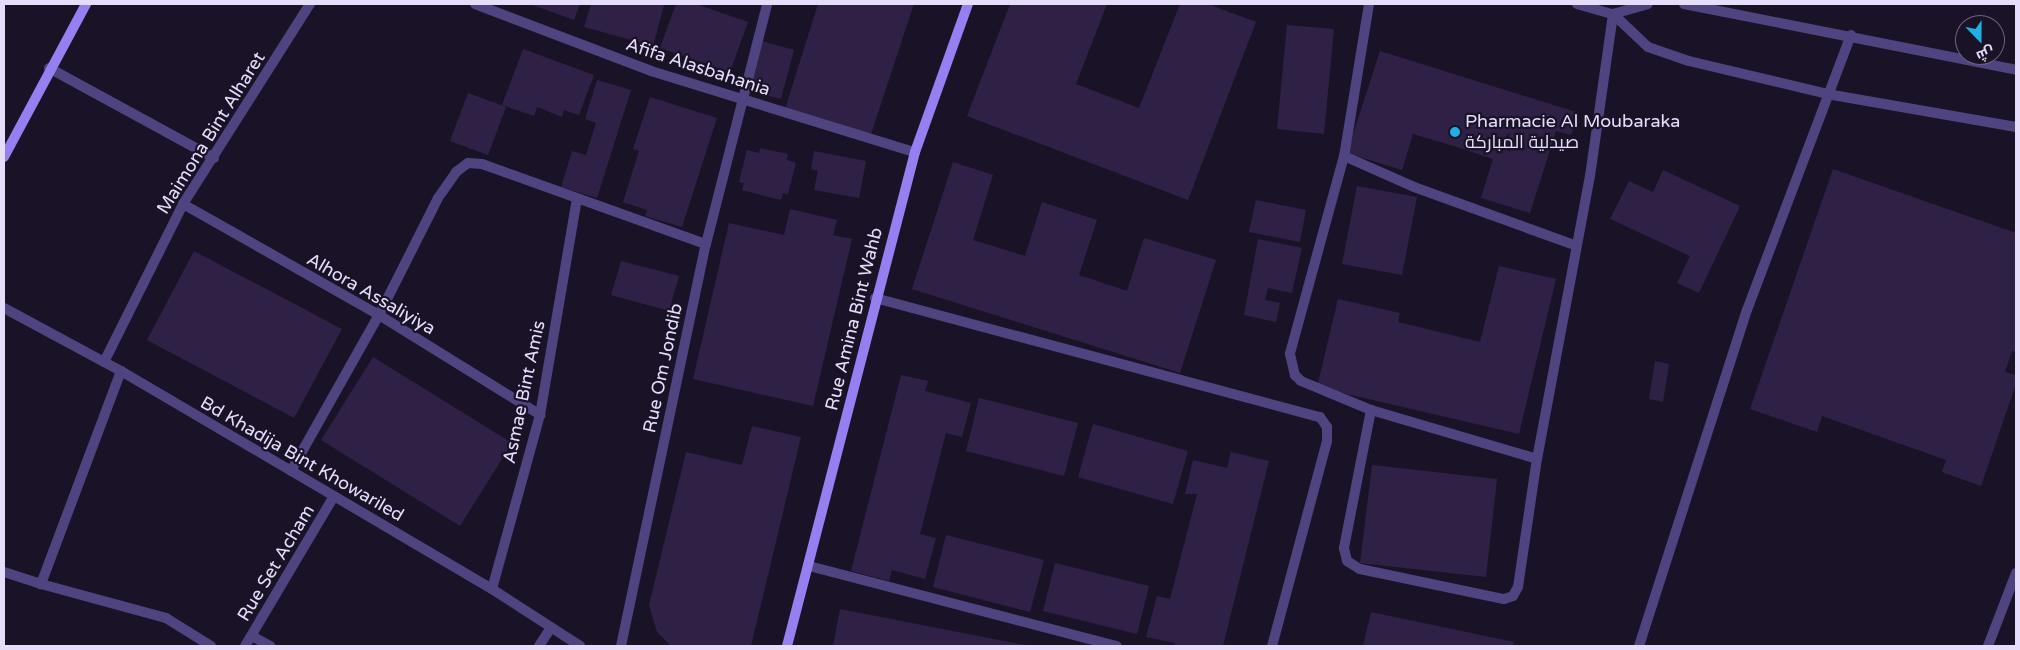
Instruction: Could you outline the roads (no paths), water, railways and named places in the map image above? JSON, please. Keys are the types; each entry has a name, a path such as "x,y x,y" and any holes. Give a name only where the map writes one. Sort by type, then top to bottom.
{"main road":[{"path":"4,157 86,4"},
{"name":"Rue Amina Bint Wahb","path":"786,646 809,566 874,298 915,152 968,4"}],"street":[{"name":"Maimona Bint Alharet","path":"104,362 183,204 214,158 310,4"},
{"name":"Afifa Alasbahania","path":"475,4 651,71 915,152"},
{"name":"Rue Om Jondib","path":"621,646 706,244 767,4"},
{"path":"1369,4 1344,156 1290,361 1301,381 1372,410 1537,460"},
{"path":"1577,4 1613,14 1648,47 1689,62 1827,94 2016,127"},
{"path":"1613,14 1648,4"},
{"path":"1684,4 1851,35 2016,70"},
{"path":"1372,410 1343,554 1353,566 1360,569 1504,599 1513,596 1518,587 1537,460 1577,246 1613,14"},
{"path":"1640,646 1747,310 1827,94 1851,35"},
{"path":"50,68 214,158"},
{"path":"1344,156 1414,187 1577,246"},
{"path":"291,471 379,315 438,198 456,172 468,163 475,162 706,244"},
{"name":"Asmae Bint Amis","path":"492,589 540,415 578,199"},
{"name":"Alhora Assaliyiya","path":"183,204 379,315 540,415"},
{"path":"874,298 1320,417 1328,427 1327,441 1272,646"},
{"name":"Bd Khadija Bint Khowariled","path":"4,308 121,371 492,589 550,629 580,646"},
{"path":"41,584 121,371"},
{"name":"Rue Set Acham","path":"245,646 334,496"},
{"path":"809,566 1117,646"},
{"path":"4,572 166,618 211,646"},
{"path":"1988,646 2016,573"},
{"path":"540,646 550,629"},
{"path":"252,636 270,646"}],"place":[{"name":"Pharmacie Al Moubaraka صيدلية المباركة","path":"1455,132"}]}
